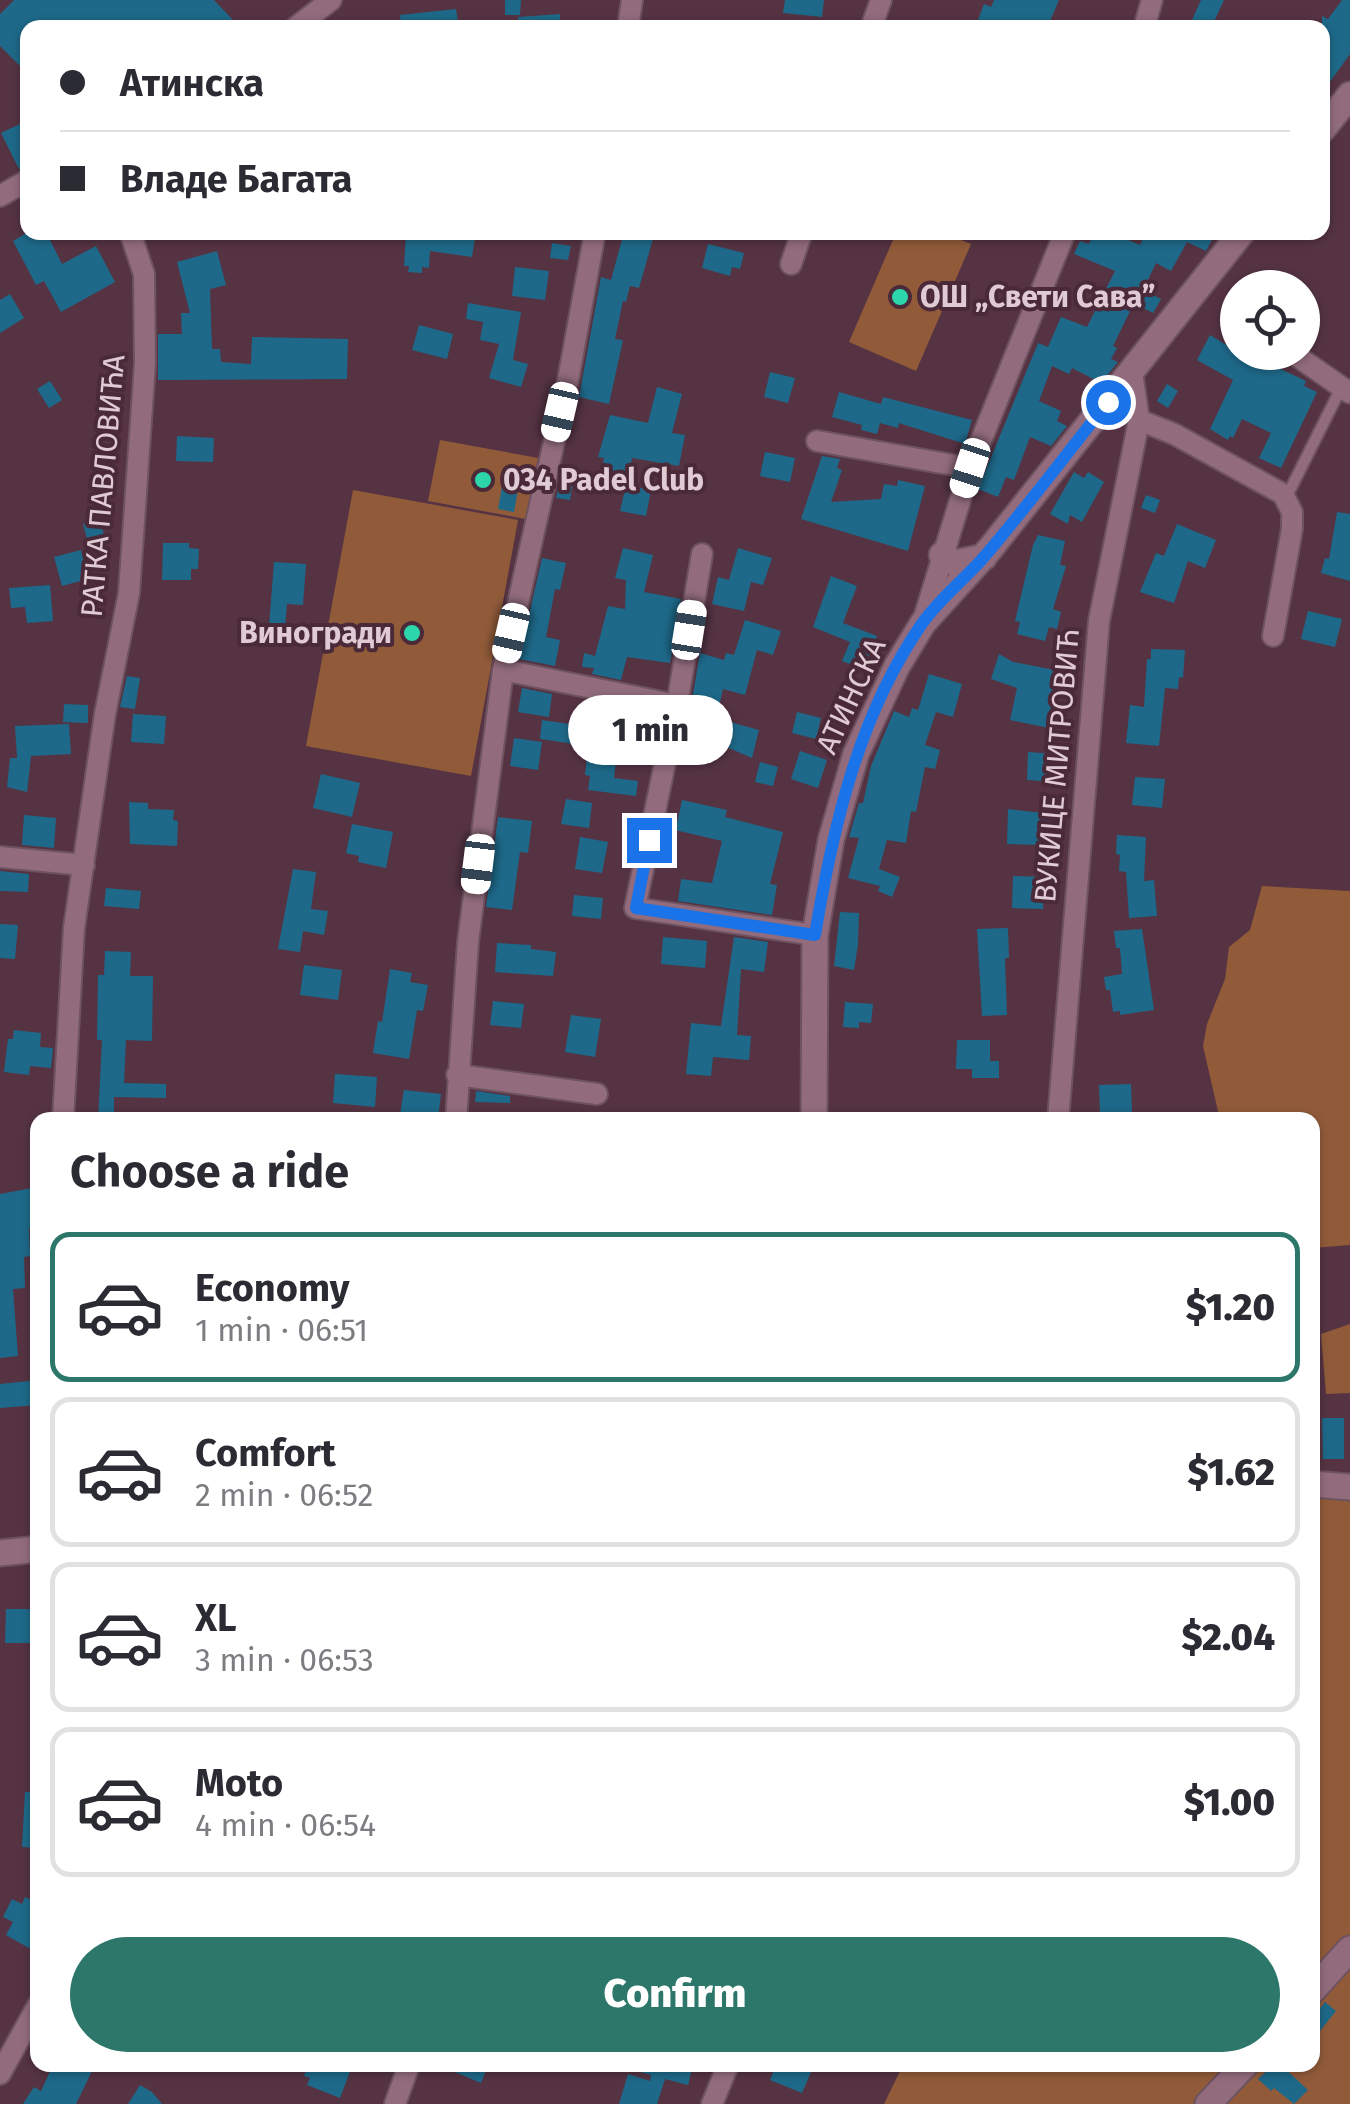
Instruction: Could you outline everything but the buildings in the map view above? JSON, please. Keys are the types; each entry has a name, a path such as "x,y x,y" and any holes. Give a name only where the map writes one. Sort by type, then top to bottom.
{"street":[{"path":"306,20 331,0"},
{"path":"1330,120 1350,95"},
{"name":"РАТКА ПАВЛОВИЋА","path":"63,1112 74,928 105,714 130,592 145,363 144,274 133,240"},
{"path":"456,1112 468,942 503,670 569,375 594,240"},
{"path":"791,264 799,240"},
{"path":"923,623 970,468 1062,240"},
{"name":"АТИНСКА","path":"814,1112 815,935 830,840 856,754 897,666 923,623 984,557 1236,240"},
{"path":"1317,370 1346,390"},
{"name":"ВУКИЦЕ МИТРОВИЋ","path":"1059,1112 1100,621 1139,420 1132,372"},
{"path":"1139,420 1191,443 1274,488 1286,499 1292,512 1292,529 1273,636"},
{"path":"818,441 970,468"},
{"path":"702,554 677,705 636,908 815,935"},
{"path":"942,556 956,564 984,557"},
{"path":"503,670 677,705"},
{"path":"0,857 84,864"},
{"path":"457,1075 596,1094"},
{"path":"1320,1485 1350,1487"},
{"path":"0,1552 30,1550"},
{"path":"1320,1982 1350,1949"},
{"path":"0,2074 30,2020"},
{"path":"395,2104 406,2072"},
{"path":"712,2104 725,2072"},
{"path":"1208,2104 1238,2072"}],"lane":[{"path":"1286,499 1346,390"}],"shaded area":[{"path":"893,240 961,240 971,244 916,371 849,342"},
{"name":"034 Padel Club","path":"440,440 538,458 526,519 428,501"},
{"name":"Виногради","path":"353,490 518,520 471,776 306,746"},
{"path":"1262,886 1350,891 1350,1245 1320,1247 1320,1112 1218,1112 1203,1046 1207,1024 1225,979 1229,947 1250,930"},
{"path":"1350,1324 1350,1393 1326,1394 1321,1334"},
{"path":"1320,1494 1350,1496 1350,2104 884,2104 900,2072 1320,2072"}],"place":[{"name":"ОШ „Свети Сава”","path":"900,297"},
{"name":"034 Padel Club","path":"483,480"},
{"name":"Виногради","path":"412,633"}],"route":[{"path":"649,840 636,908 815,935 830,840 856,754 897,666 923,623 984,557 1108,402"}]}
